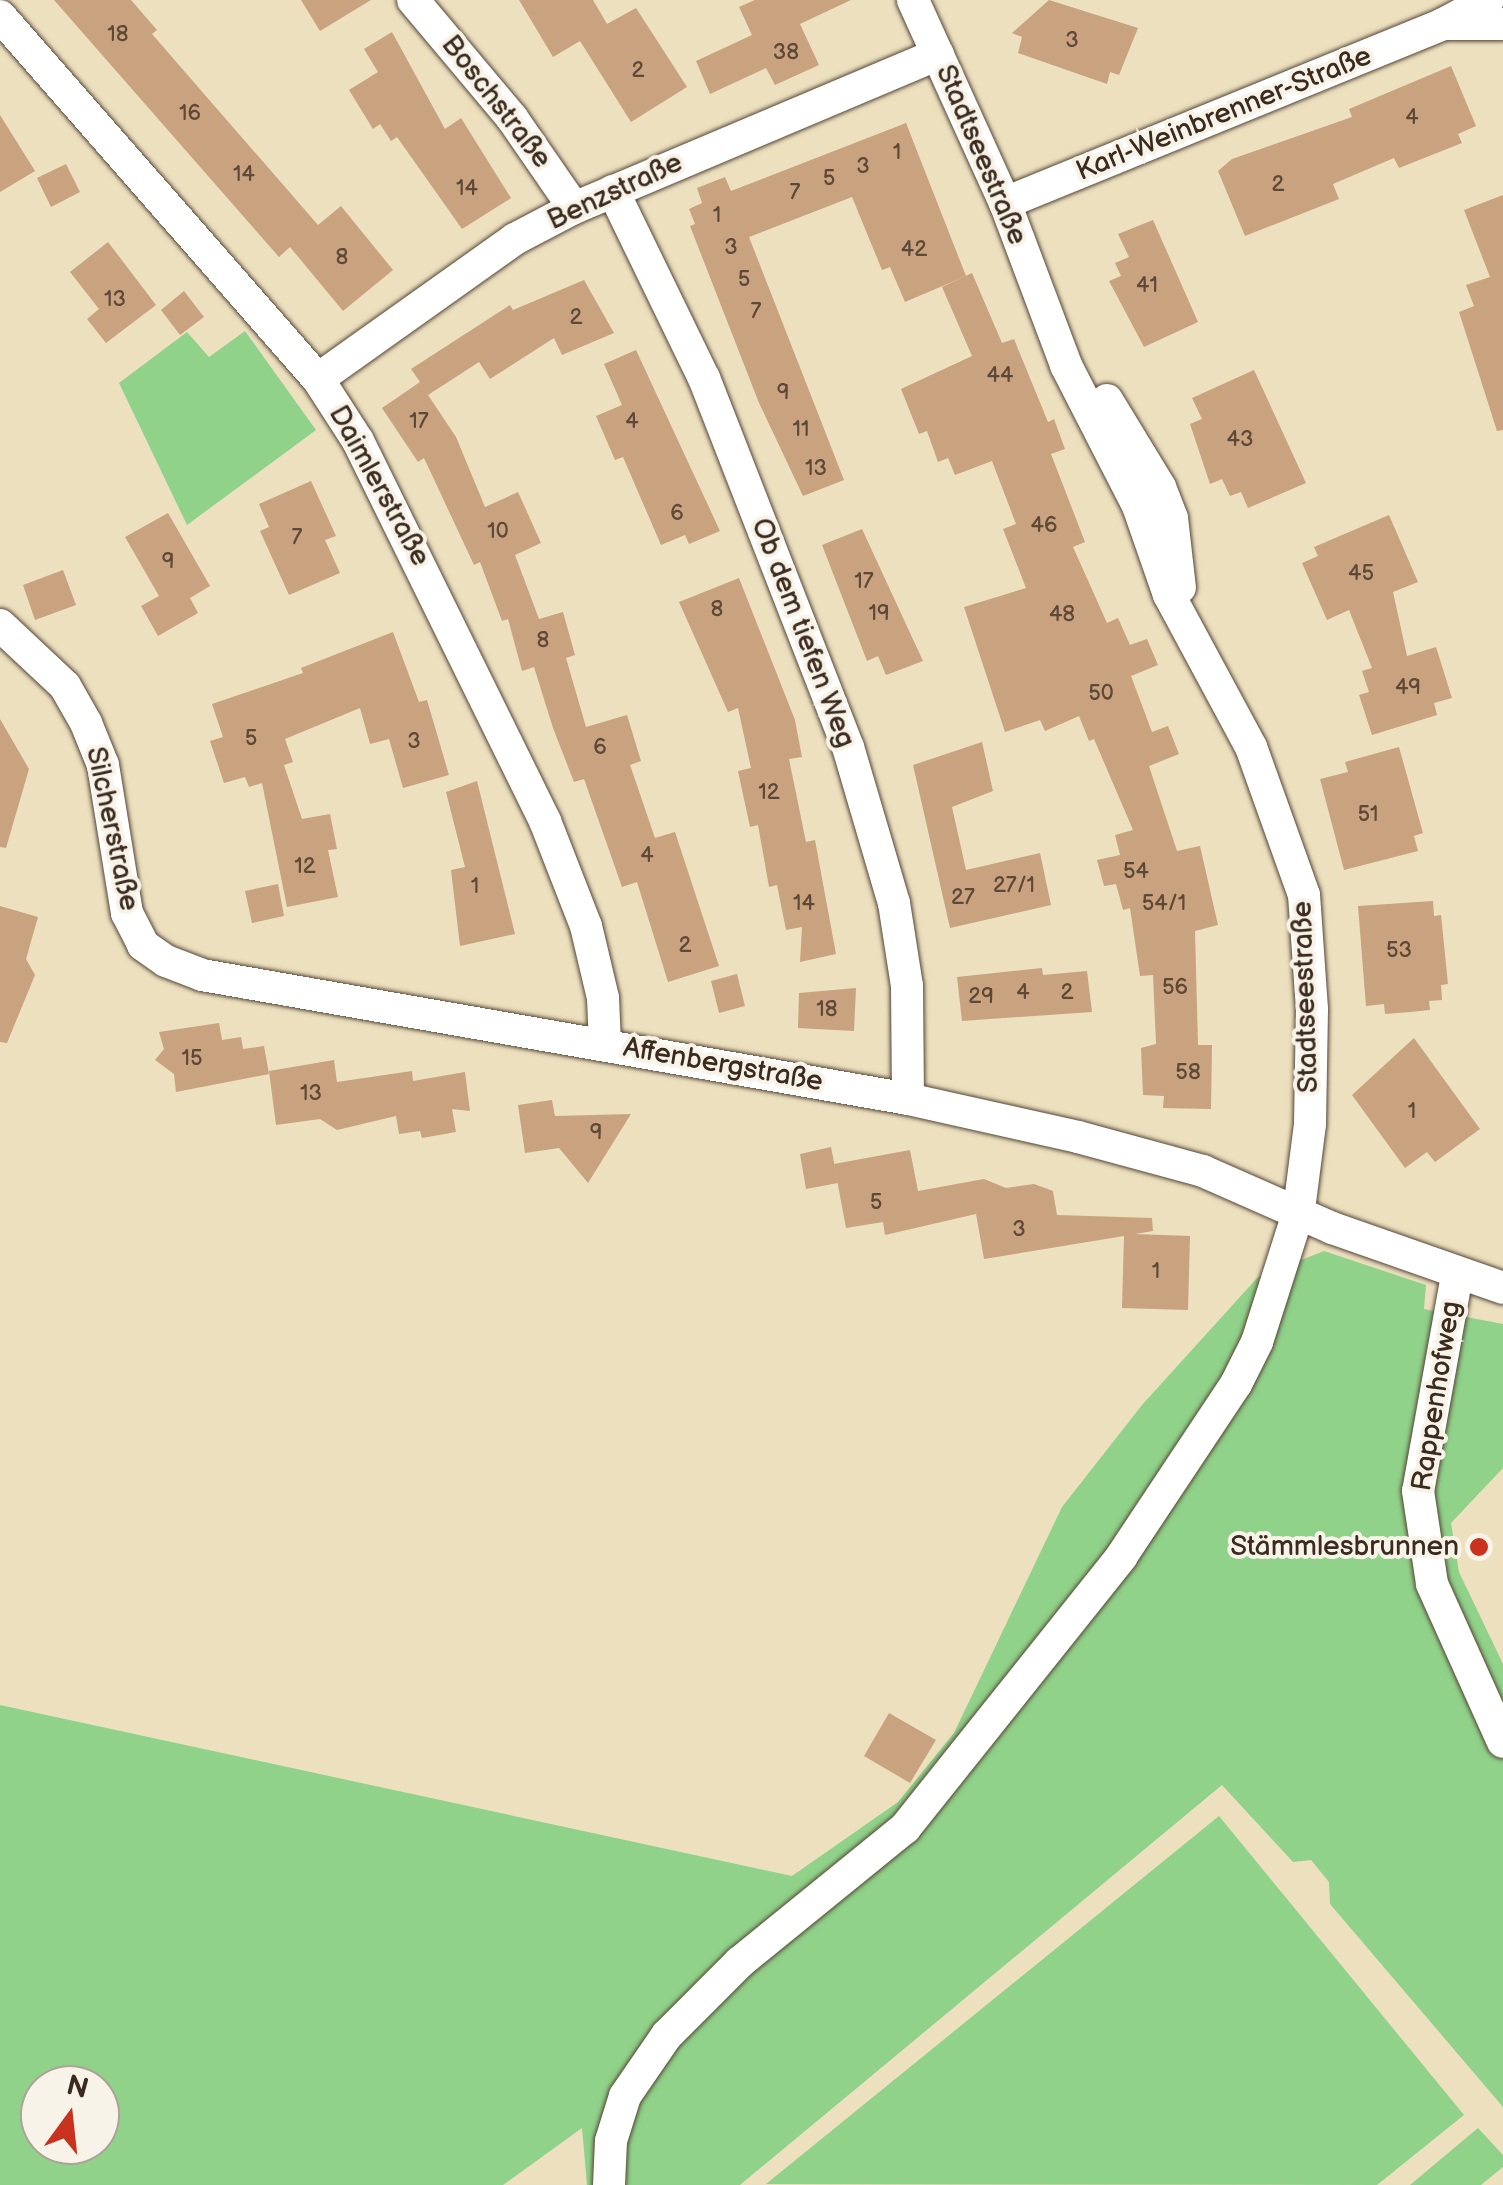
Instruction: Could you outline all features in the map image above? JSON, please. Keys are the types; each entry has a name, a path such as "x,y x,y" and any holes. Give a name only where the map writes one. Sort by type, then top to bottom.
{"street":[{"name":"Boschstraße","path":"413,0 512,118 574,208"},
{"name":"Stadtseestraße","path":"608,2185 612,2141 625,2096 667,2035 740,1962 905,1828 958,1768 1121,1557 1236,1384 1257,1342 1298,1210 1310,1124 1312,1009 1304,895 1252,747 1182,624 1108,437 1043,311 1005,203 913,0"},
{"name":"Karl-Weinbrenner-Straße","path":"1005,203 1443,24 1488,0"},
{"name":"Daimlerstraße","path":"0,16 318,378 435,589 545,821 586,926 603,998 605,1043"},
{"name":"Karl-Weinbrenner-Straße","path":"1443,24 1503,24"},
{"name":"Benzstraße","path":"318,378 515,239 574,208 938,54"},
{"name":"Ob dem tiefen Weg","path":"613,191 704,378 848,748 894,903 908,986 908,1099"},
{"name":"Silcherstraße","path":"0,625 65,686 86,723 103,764 127,913 144,945"},
{"name":"Affenbergstraße","path":"144,945 202,975 908,1099 1202,1171 1457,1274 1503,1288"},
{"name":"Rappenhofweg","path":"1457,1274 1418,1491 1432,1584 1503,1742"}],"green space":[{"path":"245,331 316,430 187,525 119,383 187,332 209,357"},
{"path":"1324,1251 1426,1285 1424,1309 1503,1324 1503,1468 1451,1523 1459,1572 1503,1664 1503,2107 1330,1904 1329,1882 1311,1860 1293,1862 1222,1785 740,2185 587,2185 582,2128 503,2185 0,2185 0,1705 792,1876 898,1802 954,1733 1062,1507 1142,1405 1258,1277"},
{"path":"1219,1816 1464,2115 1377,2185 766,2184"},
{"path":"1478,2128 1503,2155 1503,2167 1481,2185 1410,2185"}],"building":[{"path":"54,0 131,0 157,30 152,34 318,225 341,206 393,270 343,311 290,247 279,257"},
{"path":"301,0 371,0 320,31"},
{"path":"519,0 593,0 607,24 636,8 687,87 631,122 580,41 553,57"},
{"path":"755,0 851,0 800,24 819,65 775,85 766,68 710,94 696,61 752,35 739,7"},
{"path":"1049,0 1138,28 1119,75 1110,72 1107,84 1018,53 1022,37 1012,33"},
{"path":"392,32 445,129 461,118 511,198 462,229 397,137 391,141 380,124 373,129 349,90 378,72 364,49"},
{"path":"1451,66 1476,126 1458,134 1462,143 1399,168 1394,158 1333,184 1339,199 1245,236 1218,171 1232,159 1352,117 1349,109"},
{"path":"0,115 35,171 0,192"},
{"path":"906,123 966,276 905,302 890,267 882,270 852,197 749,237 844,480 803,496 759,403 690,226 695,224 689,209 702,203 697,188 725,177 731,191"},
{"path":"66,164 80,192 51,207 37,178"},
{"path":"1503,195 1503,430 1497,431 1459,312 1474,306 1466,285 1490,277 1464,210"},
{"path":"1153,220 1198,322 1144,347 1109,281 1121,276 1115,263 1129,257 1118,234"},
{"path":"108,242 156,305 106,343 87,319 99,309 70,272"},
{"path":"972,273 1002,343 1014,339 1048,422 1054,419 1065,449 1051,454 1085,542 1073,547 1107,623 1118,618 1130,645 1147,639 1158,665 1131,676 1152,732 1168,726 1179,754 1149,766 1177,851 1200,846 1218,925 1195,931 1198,1045 1212,1045 1211,1109 1163,1108 1164,1096 1143,1095 1141,1048 1156,1044 1153,975 1140,976 1130,908 1123,910 1116,884 1104,886 1097,860 1120,855 1115,835 1133,830 1094,739 1089,741 1079,716 1045,731 1040,720 1005,732 964,607 1026,588 1003,529 1016,524 992,461 955,475 948,458 938,462 927,431 919,434 901,389 972,356 942,287"},
{"path":"584,280 614,333 562,355 554,338 490,379 479,362 428,395 456,437 485,507 518,492 541,543 515,555 539,619 563,612 575,655 566,658 586,727 627,715 641,761 630,765 655,838 675,832 719,966 668,982 637,882 622,887 584,779 574,782 534,667 522,671 508,619 502,621 480,562 474,565 424,458 418,462 382,408 420,382 411,369 510,305 513,310"},
{"path":"184,291 204,317 180,335 161,310"},
{"path":"636,350 720,531 689,544 685,535 661,545 623,457 615,460 596,416 622,405 604,364"},
{"path":"1254,370 1306,483 1248,508 1241,492 1230,496 1222,479 1210,484 1190,424 1202,419 1192,398"},
{"path":"311,481 336,536 325,540 340,573 289,595 260,531 269,527 259,504"},
{"path":"168,513 210,586 190,598 198,613 158,636 141,606 159,596 125,537"},
{"path":"1389,515 1418,582 1393,592 1407,656 1436,647 1452,698 1434,703 1437,715 1372,735 1359,695 1369,692 1362,671 1372,668 1349,610 1327,620 1302,563 1318,556 1314,547"},
{"path":"862,529 923,661 886,675 878,656 867,661 822,545"},
{"path":"63,570 76,605 35,620 23,585"},
{"path":"739,578 795,720 802,757 789,759 806,842 815,840 836,954 800,962 802,927 786,930 777,885 769,887 758,825 750,827 738,771 751,768 738,708 728,712 679,602"},
{"path":"393,632 419,702 427,700 449,775 403,788 389,739 370,744 360,708 285,739 293,762 284,765 302,819 330,814 337,849 328,850 338,897 287,907 262,783 249,787 245,777 224,783 210,741 223,737 212,704 303,673 301,668"},
{"path":"0,719 29,769 6,848 0,847"},
{"path":"982,742 993,791 952,807 966,870 1040,853 1051,905 950,928 913,765"},
{"path":"1399,747 1423,833 1414,836 1418,851 1344,870 1320,779 1348,772 1345,762"},
{"path":"477,781 515,934 460,946 451,870 465,867 446,792"},
{"path":"278,884 284,916 252,923 245,891"},
{"path":"1433,901 1434,916 1441,915 1448,984 1441,985 1442,1000 1429,1001 1430,1010 1385,1014 1384,1004 1366,1006 1358,906"},
{"path":"0,906 38,917 26,959 35,975 7,1043 0,1042"},
{"path":"1042,968 1043,975 1087,971 1092,1012 962,1021 957,977"},
{"path":"737,974 745,1006 719,1013 711,981"},
{"path":"856,988 854,1031 798,1028 799,993"},
{"path":"219,1023 222,1040 241,1037 243,1049 264,1046 269,1074 176,1092 174,1074 155,1060 164,1049 159,1032"},
{"path":"1414,1038 1480,1129 1435,1162 1427,1152 1405,1168 1352,1095"},
{"path":"334,1060 337,1082 412,1071 413,1081 465,1072 470,1111 452,1109 456,1132 422,1138 420,1131 399,1134 396,1116 337,1130 320,1119 276,1125 269,1071"},
{"path":"552,1100 555,1116 631,1114 588,1183 559,1148 525,1153 518,1105"},
{"path":"831,1147 838,1183 806,1189 800,1154"},
{"path":"910,1150 918,1191 984,1179 1006,1188 1034,1184 1053,1191 1057,1215 1152,1218 1153,1231 1135,1234 1190,1236 1188,1310 1122,1308 1124,1236 984,1259 976,1214 885,1235 883,1222 846,1228 834,1164"},
{"path":"889,1713 936,1740 910,1783 864,1756"}],"place":[{"name":"Stämmlesbrunnen","path":"1479,1547"}]}
